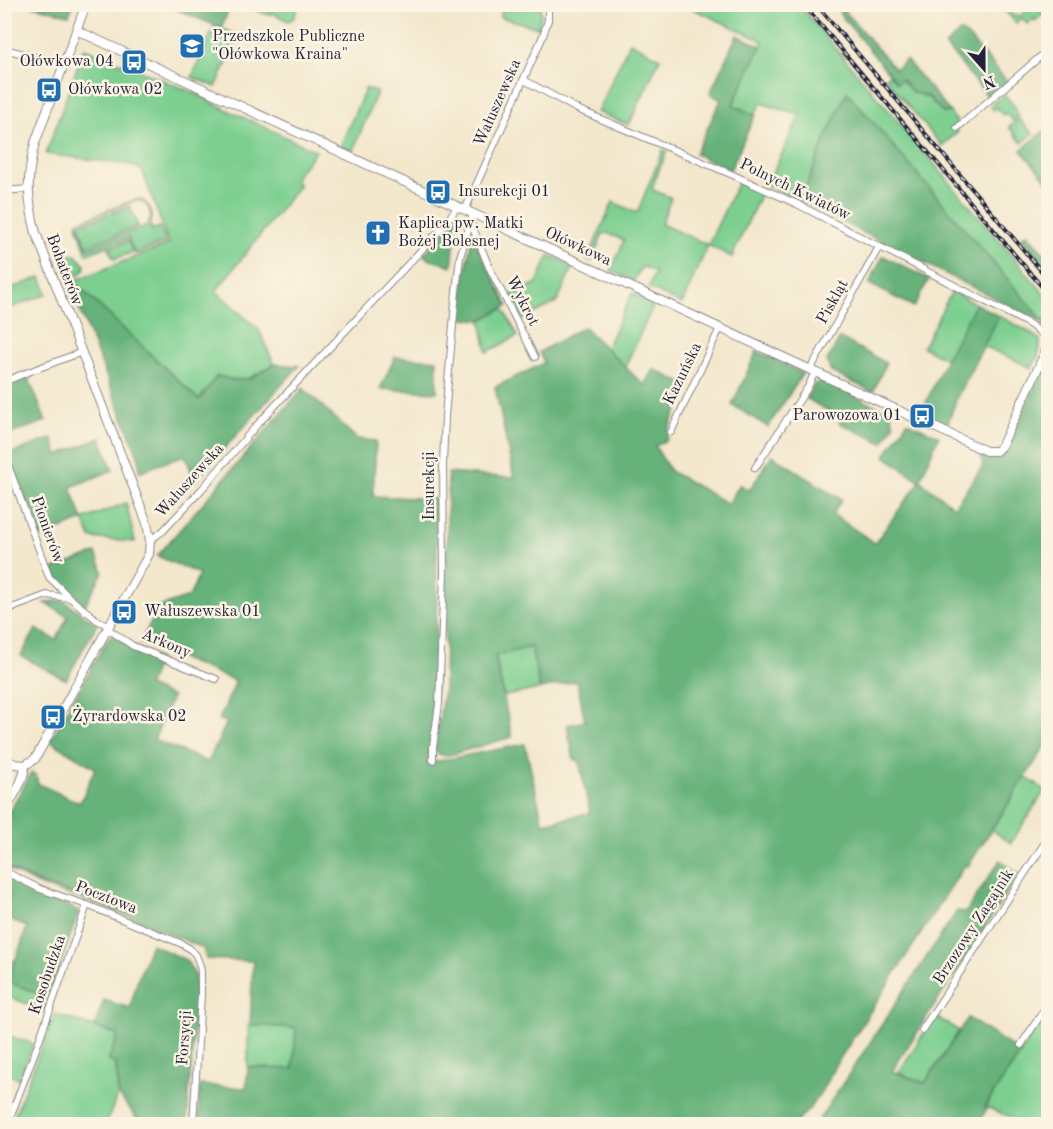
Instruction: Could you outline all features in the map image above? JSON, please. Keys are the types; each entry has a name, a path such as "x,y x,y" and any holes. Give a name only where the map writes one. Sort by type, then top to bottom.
{"street":[{"name":"Bohaterów","path":"86,4 35,143 28,189 30,209 36,233 147,523 150,540"},
{"name":"Wałuszewska","path":"4,812 21,782 25,765 35,759 149,554 150,540 163,531 256,426 461,208 543,36 548,20 548,4"},
{"name":"Ołówkowa","path":"76,30 461,208 472,218 720,328 986,451 996,451 1002,445 1048,349"},
{"path":"4,48 64,64"},
{"path":"957,128 1048,50"},
{"name":"Polnych Kwiatów","path":"524,80 578,109 797,204 1029,324 1048,338"},
{"path":"4,191 28,189"},
{"name":"Wykrot","path":"472,218 486,259 535,357"},
{"name":"Insurekcji","path":"433,760 439,704 444,573 443,463 447,397 460,257 472,218"},
{"name":"Piskląt","path":"755,468 808,387 812,371 879,247"},
{"name":"Kazuńska","path":"671,432 720,328"},
{"path":"4,382 82,352"},
{"name":"Pionierów","path":"4,454 49,577 70,598 109,628"},
{"path":"4,611 47,595 70,598"},
{"name":"Arkony","path":"109,628 133,646 216,679"},
{"path":"4,759 25,765"},
{"name":"Brzozowy Zagajnik","path":"922,1030 1048,838"},
{"name":"Pocztowa","path":"4,871 40,889 87,905 180,943 196,954"},
{"name":"Kosobudzka","path":"10,1123 87,905"},
{"name":"Forsycji","path":"193,1125 201,995 200,966 196,954"},
{"path":"1021,1045 1048,1004"}],"green space":[{"path":"178,4 231,5 221,28 176,9"},
{"path":"29,5 73,5 69,15"},
{"path":"256,5 299,5 293,19 288,21 272,13 268,15 254,9"},
{"path":"504,5 540,5 539,28 500,17"},
{"path":"685,5 799,5 1048,298 1048,335 1040,329 1045,323 847,92 800,201 767,185 800,115 761,103 755,115 733,105 763,41"},
{"path":"1000,5 1004,5 1017,16 1025,12 1028,5 1037,5 1044,13 1035,21 1033,19 1027,24 1022,18 1016,23"},
{"path":"843,9 895,69 906,60 950,112 943,113 928,97 912,92 902,79 897,83 839,13"},
{"path":"215,25 239,36 216,87 192,77"},
{"path":"960,32 967,35 1007,81 988,97 945,45"},
{"path":"737,35 761,46 733,105 755,115 730,170 695,154 721,100 710,93"},
{"path":"630,42 660,58 629,125 597,112"},
{"path":"84,48 197,94 316,151 296,176 299,186 216,291 259,330 274,364 248,378 235,379 217,376 199,400 73,281 169,244 142,170 131,165 46,154"},
{"path":"889,74 897,83 901,79 912,92 928,97 943,113 950,112 957,122 955,128 958,132 942,146 885,78"},
{"path":"366,88 377,92 353,151 340,146"},
{"path":"847,92 1046,324 800,201"},
{"path":"1004,94 1016,108 1019,116 1013,121 1006,113 1003,115 990,106"},
{"path":"1019,119 1033,134 1022,143 1009,127"},
{"path":"1045,130 1048,131 1048,182 1021,150"},
{"path":"663,150 667,151 653,190 671,198 661,224 708,245 682,304 648,288 655,272 642,266 634,281 611,271 624,240 607,233 603,234 591,261 587,260 613,202 637,213"},
{"path":"738,182 761,193 732,257 708,245"},
{"path":"139,199 143,201 149,206 152,213 150,224 152,229 150,230 160,227 166,242 135,254 128,238 87,254 77,226 78,222 134,200","holes":["136,200 145,203 149,210 151,216 148,225 87,247 78,226 79,222"]},
{"path":"130,206 138,226 87,246 79,225"},
{"path":"457,217 452,266 431,260 423,255"},
{"path":"1027,234 1048,257 1048,270 1021,238"},
{"path":"472,235 508,306 481,320 458,318"},
{"path":"128,241 133,252 114,259 109,248"},
{"path":"70,255 75,255 85,265 84,270 77,276 71,274 67,259"},
{"path":"549,255 573,266 557,302 522,320 511,295 537,283"},
{"path":"883,256 929,279 914,307 869,284"},
{"path":"41,277 47,294 5,310 5,291"},
{"path":"73,281 199,400 217,376 233,380 249,379 274,364 299,366 195,481 185,455 139,472 139,458 69,283"},
{"path":"952,291 976,304 946,359 923,347"},
{"path":"632,293 654,304 625,367 606,348"},
{"path":"976,304 999,316 957,397 947,426 920,415 946,359"},
{"path":"503,308 518,336 487,352 481,320"},
{"path":"999,316 1040,340 1038,355 1032,368 983,346"},
{"path":"584,327 644,385 653,369 689,386 669,428 667,440 655,446 670,471 728,504 740,484 749,491 772,455 842,500 832,514 875,543 920,481 885,456 907,422 939,436 920,480 954,507 983,466 980,454 992,460 1001,459 1048,357 1048,742 968,866 965,865 837,1063 822,1090 795,1124 198,1124 200,1085 246,1088 248,1067 293,1069 296,1028 250,1025 253,961 206,959 203,948 79,895 40,884 5,867 5,819 31,773 36,775 38,784 80,803 95,768 50,741 112,635 159,659 148,686 172,697 154,740 208,762 227,722 219,720 236,681 140,642 159,607 189,597 199,574 157,556 303,388 357,439 376,441 373,496 437,499 436,684 428,763 525,744 543,823 590,813 579,760 574,760 567,725 585,721 577,681 540,689 531,647 495,656 512,737 446,756 438,754 435,749 444,688 448,473 514,478 495,387 544,363 539,352"},
{"path":"840,338 886,363 873,392 831,372 827,361"},
{"path":"757,351 803,373 768,427 732,405"},
{"path":"395,357 437,360 437,392 380,389"},
{"path":"27,374 46,421 5,436 5,385"},
{"path":"822,381 891,413 894,425 883,443 839,423 841,419 806,398 814,384"},
{"path":"52,438 58,455 101,438 113,470 71,487 83,520 40,537 7,455"},
{"path":"126,503 135,542 91,538 83,520"},
{"path":"96,553 103,572 84,607 58,581 51,570"},
{"path":"64,601 97,624 66,680 21,656 36,629 56,640 68,616 45,603"},
{"path":"531,647 540,689 504,696 495,655"},
{"path":"1025,777 1045,790 1011,843 992,830"},
{"path":"1000,860 1019,874 892,1071 925,1083 968,1018 1021,1053 985,1106 987,1108 979,1124 816,1124 957,911 966,912"},
{"path":"4,867 40,884 79,895 151,925 38,885"},
{"path":"4,877 79,911 49,997 8,982 27,927 5,918"},
{"path":"151,944 186,960 195,975 196,995 187,1124 141,1124 118,1094 116,1064 108,1061 118,1035 94,1027 104,1000 130,1008"},
{"path":"5,958 15,961 9,982 49,997 45,1010 5,996"},
{"path":"1048,1010 1048,1124 1028,1124 985,1107"},
{"path":"55,1014 118,1035 116,1064 118,1094 106,1124 16,1124 12,1121"},
{"path":"935,1016 959,1031 925,1083 898,1073"},
{"path":"248,1025 296,1028 293,1070 248,1067"},
{"path":"4,1034 33,1044 20,1079 5,1073"}],"railway":[{"path":"803,4 1048,294"},
{"path":"816,4 1048,279"}],"place":[{"name":"Przedszkole Publiczne \"Ołówkowa Kraina\"","path":"192,46"},
{"name":"Ołówkowa 04","path":"134,62"},
{"name":"Ołówkowa 02","path":"49,90"},
{"name":"Insurekcji 01","path":"438,192"},
{"name":"Kaplica pw. Matki Bożej Bolesnej","path":"378,233"},
{"name":"Parowozowa 01","path":"922,416"},
{"name":"Wałuszewska 01","path":"124,612"},
{"name":"Żyrardowska 02","path":"53,717"}]}
